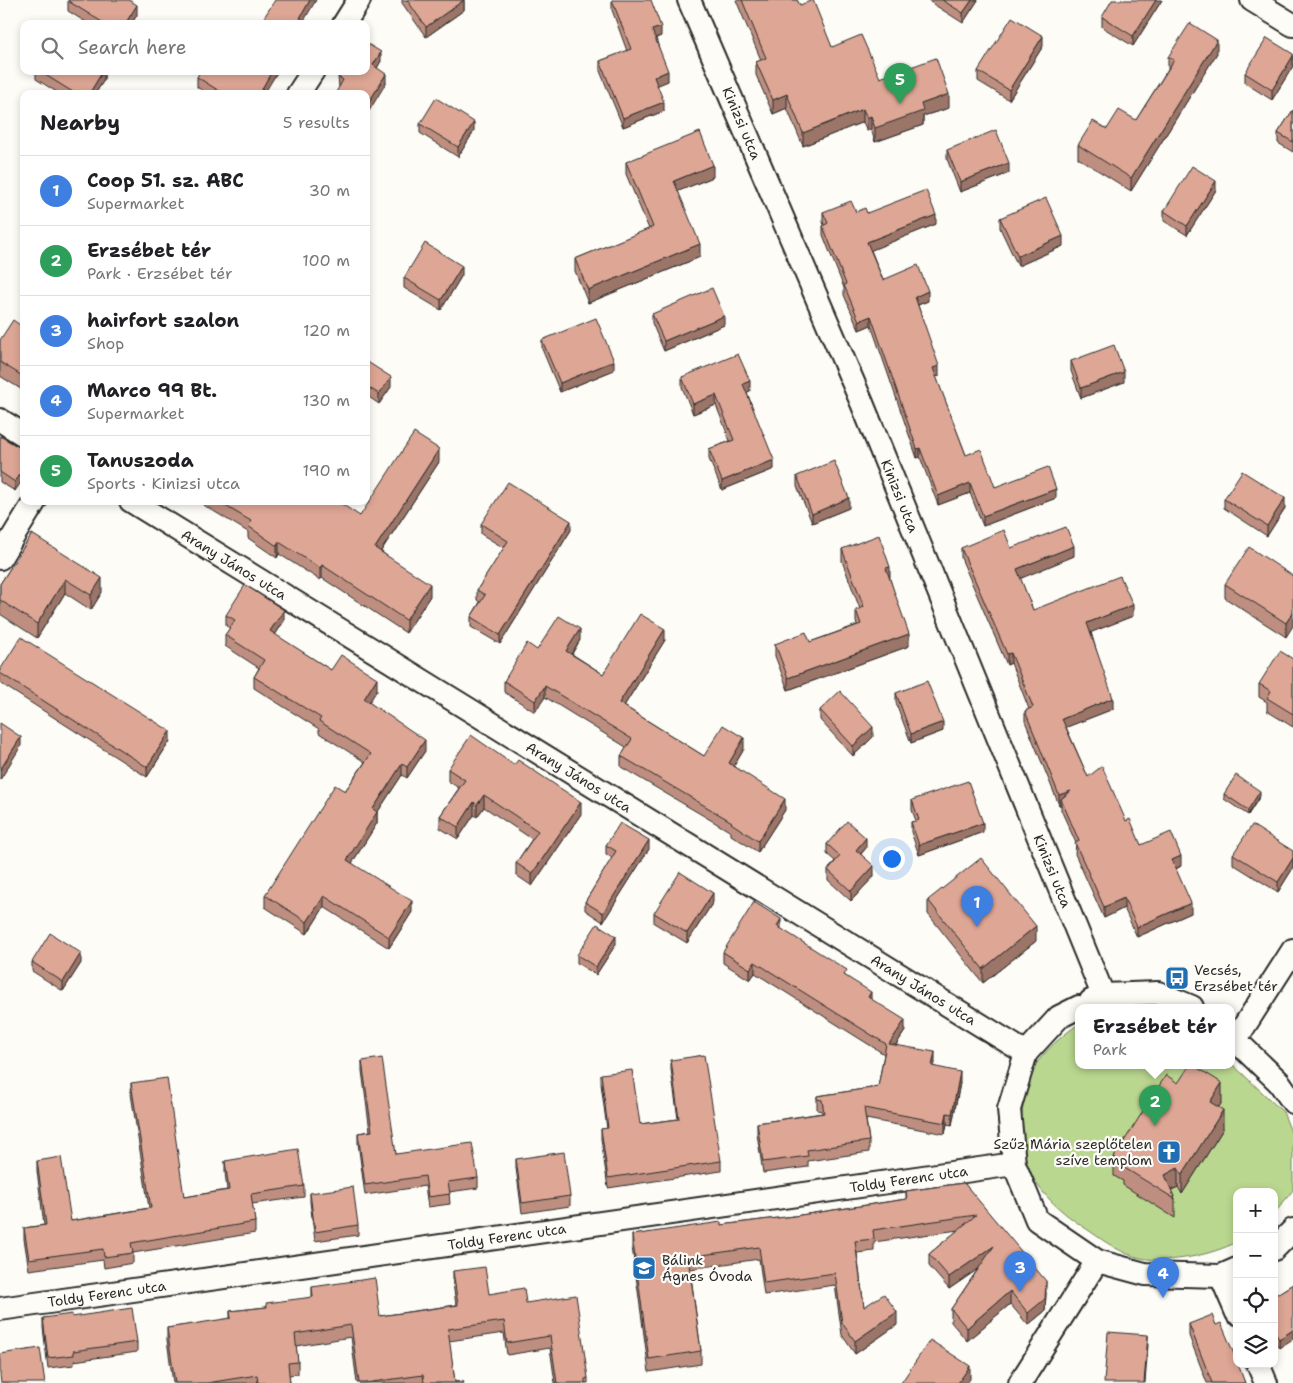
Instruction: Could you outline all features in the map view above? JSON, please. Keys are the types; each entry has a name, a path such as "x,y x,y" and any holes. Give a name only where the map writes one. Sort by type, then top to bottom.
{"street":[{"path":"346,20 359,0"},
{"name":"Kinizsi utca","path":"689,0 862,402 1103,995"},
{"path":"1252,0 1293,25"},
{"path":"301,90 310,75"},
{"path":"0,420 20,432"},
{"path":"0,558 33,505"},
{"name":"Arany János utca","path":"137,505 1026,1053"},
{"path":"1235,1037 1293,950"},
{"path":"1085,1004 1103,995 1158,993 1185,1004"},
{"path":"1075,1009 1059,1017 1026,1053 1009,1109 1014,1164 1037,1220 1097,1261 1145,1274 1229,1273 1233,1293"},
{"path":"1235,1039 1279,1082 1293,1102"},
{"name":"Toldy Ferenc utca","path":"0,1310 1014,1164"},
{"path":"1278,1245 1293,1230"},
{"path":"1020,1383 1097,1261"},
{"path":"1260,1368 1266,1383"}],"green space":[{"path":"1075,1027 1075,1069 1235,1069 1235,1067 1283,1112 1293,1137 1293,1190 1278,1209 1278,1188 1233,1188 1233,1244 1215,1251 1177,1259 1152,1260 1128,1254 1115,1248 1057,1207 1034,1179 1026,1163 1022,1145 1021,1125 1027,1085 1033,1069 1051,1047"}],"building":[{"path":"129,0 137,5 128,20 99,20 68,1"},
{"path":"275,0 310,0 300,18 304,20 262,20"},
{"path":"407,0 464,0 426,27"},
{"path":"612,0 651,0 661,27 652,30 668,71 654,77 664,102 623,118 600,61 631,49"},
{"path":"742,0 797,0 800,5 813,0 832,47 861,35 880,78 936,58 949,94 921,104 923,111 875,128 871,116 867,118 863,109 803,133 787,94 773,100 756,62 766,58"},
{"path":"942,0 972,0 963,13"},
{"path":"1112,0 1156,0 1133,36 1102,17"},
{"path":"1012,17 1043,36 1009,90 978,71"},
{"path":"1190,23 1217,40 1131,178 1078,145 1093,121 1107,129 1119,110 1136,120 1174,60 1168,57"},
{"path":"1267,38 1293,54 1272,90 1245,73"},
{"path":"370,45 381,52 373,65 386,74 370,100 370,90 337,90 343,80 338,77 339,75 370,75"},
{"path":"45,75 101,75 91,90 70,90"},
{"path":"198,75 270,75 261,90 218,90 197,77"},
{"path":"436,98 474,122 458,147 420,124"},
{"path":"1293,110 1293,142 1278,133"},
{"path":"996,130 1009,163 960,182 947,150"},
{"path":"700,132 713,165 674,181 700,244 588,290 575,259 653,227 626,162"},
{"path":"1192,166 1216,181 1187,226 1164,211"},
{"path":"926,190 936,215 867,242 883,280 918,265 928,291 915,297 939,366 933,368 966,455 981,449 995,487 1048,467 1056,489 983,516 970,483 938,496 920,448 917,449 871,316 859,321 823,226 828,223 823,212 851,201 856,212 865,208 867,213"},
{"path":"1046,198 1063,236 1018,256 1000,218"},
{"path":"425,243 462,266 441,300 404,278"},
{"path":"712,288 724,316 664,341 652,314"},
{"path":"596,318 614,361 560,383 542,340"},
{"path":"13,320 20,325 20,374 0,362 0,340"},
{"path":"1114,345 1124,372 1081,388 1071,361"},
{"path":"738,354 750,381 743,384 774,460 722,481 709,449 734,440 716,395 693,404 682,377"},
{"path":"370,364 391,377 379,394 370,388"},
{"path":"414,433 439,449 375,548 430,584 406,620 322,565 320,568 279,542 277,546 248,526 251,521 224,505 343,505 360,516 367,505 370,505 370,501"},
{"path":"0,436 20,448 20,474 15,482 0,472"},
{"path":"834,461 849,498 812,514 797,476"},
{"path":"1242,471 1285,498 1267,526 1224,499"},
{"path":"508,482 571,521 500,635 471,617 485,595 477,590 508,541 481,524"},
{"path":"1066,527 1074,546 1017,569 1033,610 1120,576 1133,605 1087,623 1113,698 1062,719 1088,777 1102,766 1126,821 1130,819 1141,845 1171,832 1181,856 1172,860 1191,903 1137,927 1124,898 1104,907 1075,843 1079,841 1061,799 1071,791 1059,795 1025,711 1033,707 1011,653 1007,654 961,548 1004,530 1011,548"},
{"path":"32,534 102,578 91,595 65,579 37,624 0,600 0,584"},
{"path":"879,535 890,567 886,568 909,634 788,678 775,644 806,632 810,642 861,624 856,610 864,607 842,549"},
{"path":"1249,547 1293,576 1293,612 1286,623 1225,584"},
{"path":"245,585 284,610 270,631 331,670 341,655 377,678 364,699 425,740 407,767 402,764 373,809 377,812 347,860 412,901 389,937 324,896 307,922 265,895 335,785 345,791 371,754 319,721 321,718 254,677 264,660 225,635 235,620 226,615"},
{"path":"640,614 665,629 619,703 704,756 723,725 744,738 729,763 785,799 758,841 732,822 621,756 632,739 545,686 535,701 504,681 527,643 537,650 559,616 580,629 566,651 603,674"},
{"path":"21,637 170,731 147,767 0,673 0,670"},
{"path":"1280,651 1293,659 1293,714 1267,698 1271,691 1259,684"},
{"path":"927,681 943,722 911,734 896,693"},
{"path":"840,691 873,727 853,746 820,710"},
{"path":"0,723 21,737 0,770"},
{"path":"471,735 514,765 518,760 581,802 532,874 516,863 538,831 484,795 477,805 474,802 458,827 440,816 465,780 448,769"},
{"path":"1236,775 1260,791 1248,810 1224,794"},
{"path":"968,781 983,823 919,845 911,822 919,820 912,800"},
{"path":"847,821 866,838 856,850 874,866 851,891 828,870 840,856 827,844"},
{"path":"620,823 649,840 603,913 585,902 616,851 606,845"},
{"path":"1252,825 1293,851 1293,858 1278,882 1233,854"},
{"path":"981,858 1036,926 983,969 928,900"},
{"path":"680,872 713,893 687,933 654,913"},
{"path":"754,902 781,919 777,926 847,970 844,975 871,992 868,997 905,1020 889,1044 935,1052 932,1066 960,1072 952,1114 947,1113 945,1123 864,1108 869,1141 807,1150 808,1156 763,1162 757,1123 824,1113 822,1100 817,1099 817,1096 878,1087 886,1044 755,962 750,969 723,952"},
{"path":"597,924 616,936 596,967 577,955"},
{"path":"50,933 81,953 63,982 32,962"},
{"path":"704,1055 721,1161 608,1178 601,1129 608,1128 601,1074 632,1070 640,1124 679,1119 671,1060"},
{"path":"382,1058 396,1154 472,1143 478,1178 448,1182 450,1194 428,1197 425,1176 365,1185 358,1133 372,1131 362,1061"},
{"name":"Szűz Mária szeplőtelen szíve templom","path":"1187,1069 1199,1069 1222,1083 1210,1102 1223,1110 1182,1175 1178,1168 1165,1175 1175,1199 1123,1167 1125,1164 1114,1157 1166,1075 1178,1083"},
{"path":"167,1078 184,1197 229,1190 225,1161 298,1149 304,1186 251,1194 255,1222 131,1243 133,1253 104,1257 103,1249 29,1259 24,1228 46,1225 37,1161 61,1157 71,1221 151,1208 131,1083"},
{"path":"564,1152 570,1196 522,1203 516,1159"},
{"path":"964,1183 1046,1281 1045,1299 1028,1313 1010,1291 967,1328 951,1309 994,1246 949,1277 929,1254 976,1215 873,1230 874,1239 855,1241 864,1307 884,1294 897,1312 855,1341 842,1323 835,1273 764,1283 759,1247 688,1257 701,1351 649,1359 632,1235 721,1222 721,1225 794,1216 907,1199 906,1191"},
{"path":"353,1187 358,1225 315,1232 310,1193"},
{"path":"485,1267 489,1294 524,1288 526,1303 576,1295 588,1378 585,1379 585,1383 557,1383 550,1336 507,1343 504,1321 448,1329 455,1382 463,1381 464,1383 424,1383 423,1375 359,1383 351,1325 295,1334 298,1362 288,1363 290,1383 258,1383 257,1375 207,1383 175,1383 167,1328 231,1318 230,1311 267,1307 266,1303 313,1297 312,1287 375,1278 380,1316 458,1305 453,1271"},
{"path":"1293,1284 1293,1330 1279,1339 1278,1337 1278,1293"},
{"path":"132,1308 137,1342 73,1351 74,1355 48,1358 43,1318 72,1314 72,1317"},
{"path":"1212,1315 1216,1325 1221,1323 1233,1352 1233,1368 1239,1368 1245,1383 1212,1383 1189,1324"},
{"path":"1108,1332 1148,1335 1144,1383 1104,1383"},
{"path":"930,1340 970,1366 958,1383 901,1383"},
{"path":"40,1348 45,1383 1,1383 0,1354"}],"place":[{"name":"Tanuszoda","path":"900,104"},
{"name":"Coop 51. sz. ABC","path":"977,927"},
{"name":"Vecsés, Erzsébet tér","path":"1177,978"},
{"name":"Erzsébet tér","path":"1155,1126"},
{"name":"Szűz Mária szeplőtelen szíve templom","path":"1169,1152"},
{"name":"Bálink Ágnes Óvoda","path":"644,1268"},
{"name":"hairfort szalon","path":"1020,1292"},
{"name":"Marco 99 Bt.","path":"1163,1298"}]}
